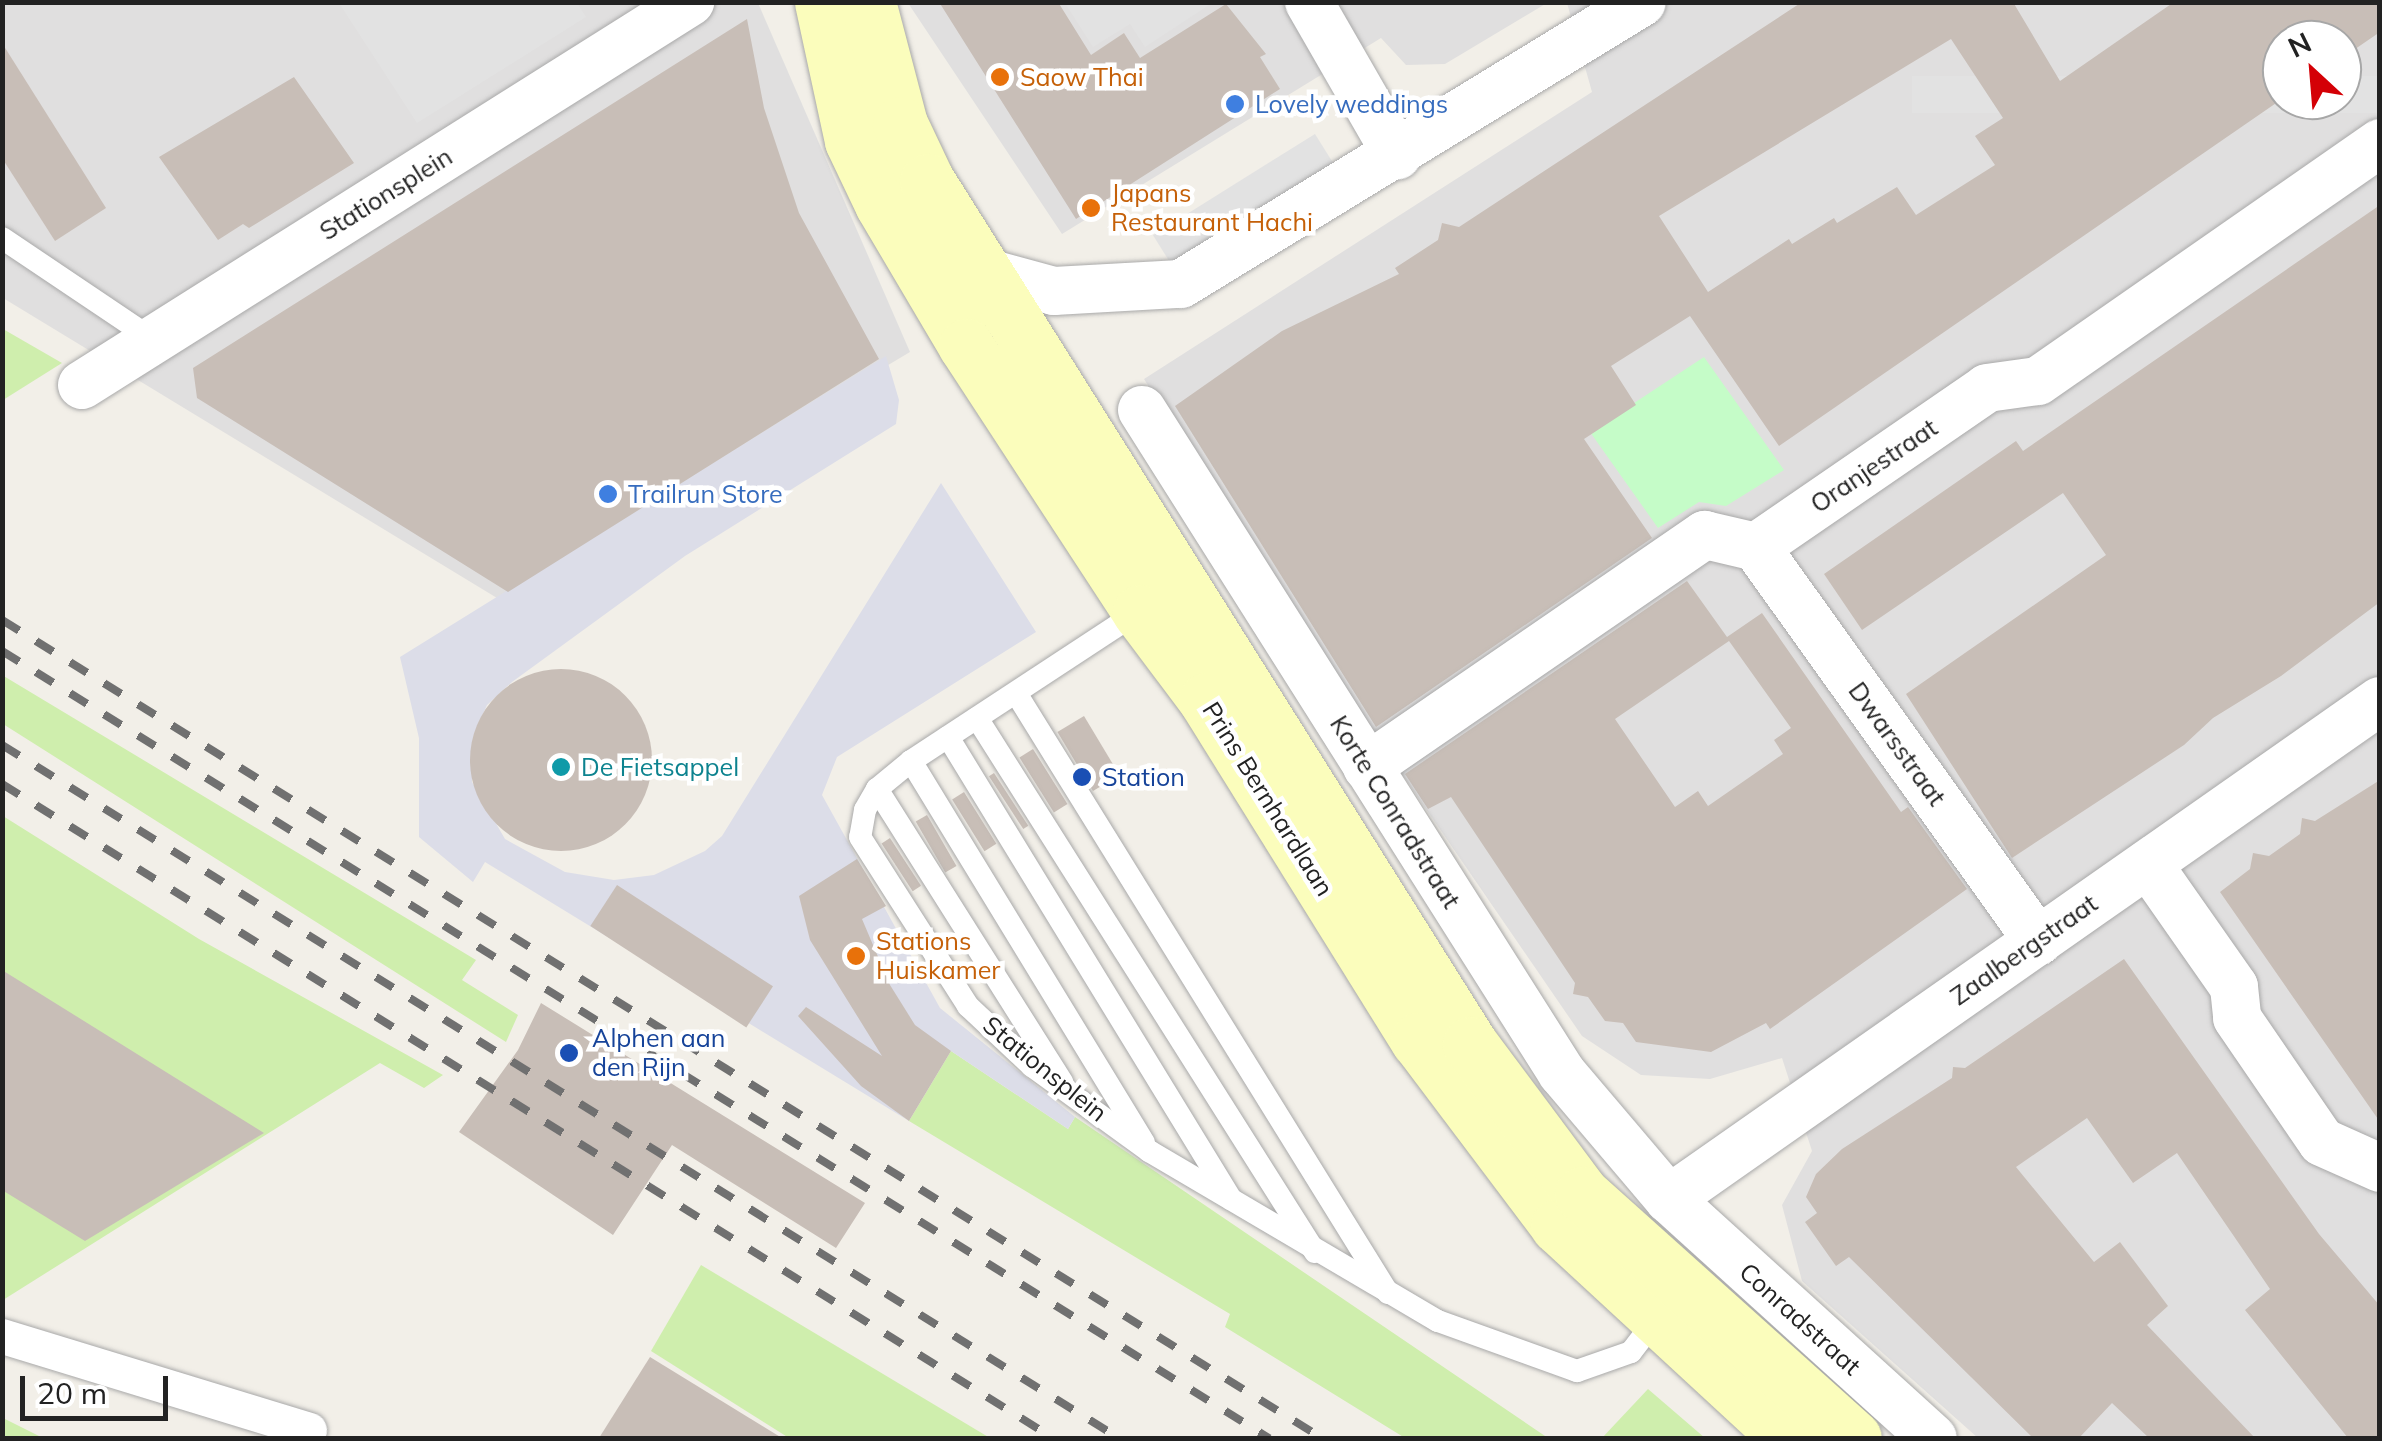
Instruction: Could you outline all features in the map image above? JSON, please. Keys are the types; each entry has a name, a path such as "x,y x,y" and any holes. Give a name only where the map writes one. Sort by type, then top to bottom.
{"main road":[{"name":"Prins Bernhardlaan","path":"822,2 852,140 912,253 1533,1132 1670,1302 1788,1438"},
{"name":"Prins Bernhardlaan","path":"868,2 900,124 1159,598"},
{"name":"Prins Bernhardlaan","path":"1670,1302 1854,1438"}],"street":[{"name":"Stationsplein","path":"82,385 690,2"},
{"path":"1309,2 1397,155"},
{"path":"980,271 1054,291 1180,284 1642,2"},
{"name":"Oranjestraat","path":"1756,546 1987,388 2038,380 2380,143"},
{"name":"Korte Conradstraat","path":"1142,410 1562,1073 1669,1199"},
{"path":"1367,767 1705,535 1756,546"},
{"name":"Dwarsstraat","path":"1756,546 2038,941"},
{"name":"Zaalbergstraat","path":"1669,1199 2380,701"},
{"path":"2148,864 2234,987 2238,1018 2322,1142 2380,1168"},
{"name":"Conradstraat","path":"1669,1199 1933,1438"},
{"path":"2,1336 309,1430"}],"lane":[{"path":"2,238 154,340"},
{"path":"912,253 980,271"},
{"path":"1070,1093 878,789 911,762 1159,598"},
{"path":"1016,693 1389,1294"},
{"path":"977,718 1318,1256"},
{"path":"948,737 1234,1205"},
{"path":"911,762 1150,1151"},
{"name":"Stationsplein","path":"878,789 860,837 968,1006 1070,1093 1150,1151 1318,1256 1438,1322 1577,1372 1631,1352 1670,1302"}],"shaded area":[{"path":"2,3 758,3 910,352 497,598 3,298"},
{"path":"339,3 577,3 586,17 417,123"},
{"path":"908,3 1547,3 1445,64 1406,65 1381,38 1062,234"},
{"path":"1065,3 1212,3 1145,47 1130,24 1093,47"},
{"path":"1567,3 2379,3 2379,1438 1978,1438 1802,1281 1782,1205 1812,1151 1782,1058 1710,1079 1641,1075 1582,1036 1345,691 1144,379 1592,92"},
{"path":"1912,76 2262,76 2262,113 1912,113"},
{"path":"2362,76 2379,76 2379,113 2362,113"},
{"path":"1315,134 1334,165 1172,266 1153,235"},
{"path":"886,356 899,400 896,424 685,556 512,682 487,705 474,734 472,782 505,839 565,872 614,880 654,875 705,851 722,836 941,483 1036,632 837,757 822,795 940,1008 1075,1117 1068,1129 951,1051 855,1079 909,1121 485,862 473,882 419,837 419,738 400,657"}],"green space":[{"path":"3,329 62,363 3,400"},
{"path":"1704,357 1784,470 1726,506 1699,502 1658,528 1590,432"},
{"path":"2,675 476,960 462,980 518,1015 506,1042 3,724"},
{"path":"3,816 199,939 443,1075 424,1088 380,1063 3,1300"},
{"path":"951,1051 1068,1129 1075,1117 1548,1438 1405,1438 1225,1327 1230,1314 909,1121"},
{"path":"701,1265 990,1438 789,1438 651,1351"},
{"path":"1648,1389 1705,1438 1602,1438"},
{"path":"3,1418 43,1438 3,1438"}],"building":[{"path":"939,2 1058,2 1091,55 1124,33 1140,58 1226,4 1266,54 1260,57 1280,89 1076,219"},
{"path":"1802,2 2013,2 2060,81 2174,2 2380,2 2380,32 2362,44 2362,20 2262,20 2262,113 1779,446 1690,316 1611,366 1636,405 1584,439 1652,538 1376,727 1175,406 1282,331 1399,274 1395,268 1438,240 1442,223 1459,227","holes":["1951,39 2003,118 1975,136 1995,165 1916,215 1897,187 1837,223 1834,218 1792,244 1789,239 1708,292 1659,216"]},
{"path":"747,19 764,108 799,213 879,359 508,592 197,398 193,368"},
{"path":"2,43 106,208 55,241 2,158"},
{"path":"294,77 354,163 249,228 243,224 218,240 159,157"},
{"path":"2380,205 2380,602 2281,676 2213,718 2184,745 2012,858 1906,694 2106,555 2063,493 1862,630 1824,574 2016,441 2023,451"},
{"path":"1687,581 1727,637 1762,613 1901,812 1908,807 1967,889 1770,1029 1766,1023 1711,1052 1636,1042 1623,1023 1605,1021 1588,997 1573,994 1575,983 1451,797 1428,809 1405,774","holes":["1729,641 1791,728 1774,740 1783,754 1708,806 1698,791 1675,807 1615,719"]},
{"name":"De Fietsappel","path":"561,669 596,676 625,696 645,725 652,760 645,795 625,824 596,844 561,851 526,844 497,824 477,795 470,760 477,725 497,696 526,676"},
{"path":"1084,716 1120,775 1093,791 1057,732"},
{"path":"1033,749 1067,804 1054,813 1019,757"},
{"path":"994,773 1028,826 1023,829 989,776"},
{"path":"2380,780 2380,1122 2220,892 2250,869 2253,853 2269,856 2300,834 2302,818 2315,821"},
{"path":"964,792 996,844 984,851 952,799"},
{"path":"927,815 957,866 945,873 916,822"},
{"path":"890,838 921,886 913,891 882,843"},
{"path":"857,859 886,906 862,919 890,985 915,1025 951,1051 909,1121 861,1086 798,1016 806,1007 882,1056 810,940 799,896"},
{"path":"617,885 773,986 746,1027 590,926"},
{"path":"2124,959 2319,1234 2380,1306 2380,1438 2348,1438 2245,1310 2270,1289 2177,1153 2133,1183 2087,1118 2016,1167 2094,1262 2120,1242 2168,1306 2147,1325 2255,1438 2149,1438 2112,1403 2079,1438 2033,1438 1849,1257 1836,1266 1805,1222 1817,1213 1806,1197 1816,1174 1842,1149 1952,1078 1953,1067 1965,1068"},
{"path":"2,970 264,1133 85,1241 2,1190"},
{"path":"541,1003 865,1203 836,1248 672,1145 613,1235 459,1132 518,1050"},
{"path":"650,1357 782,1438 599,1438"}],"railway":[{"path":"2,620 1322,1438"},
{"path":"2,651 1269,1438"},
{"path":"2,745 1119,1438"},
{"path":"2,784 1053,1438"}],"place":[{"name":"Saow Thai","path":"1000,77"},
{"name":"Lovely weddings","path":"1235,104"},
{"name":"Japans Restaurant Hachi","path":"1091,208"},
{"name":"Trailrun Store","path":"608,494"},
{"name":"De Fietsappel","path":"561,767"},
{"name":"Station","path":"1082,777"},
{"name":"Stations Huiskamer","path":"856,956"},
{"name":"Alphen aan den Rijn","path":"569,1053"}]}
